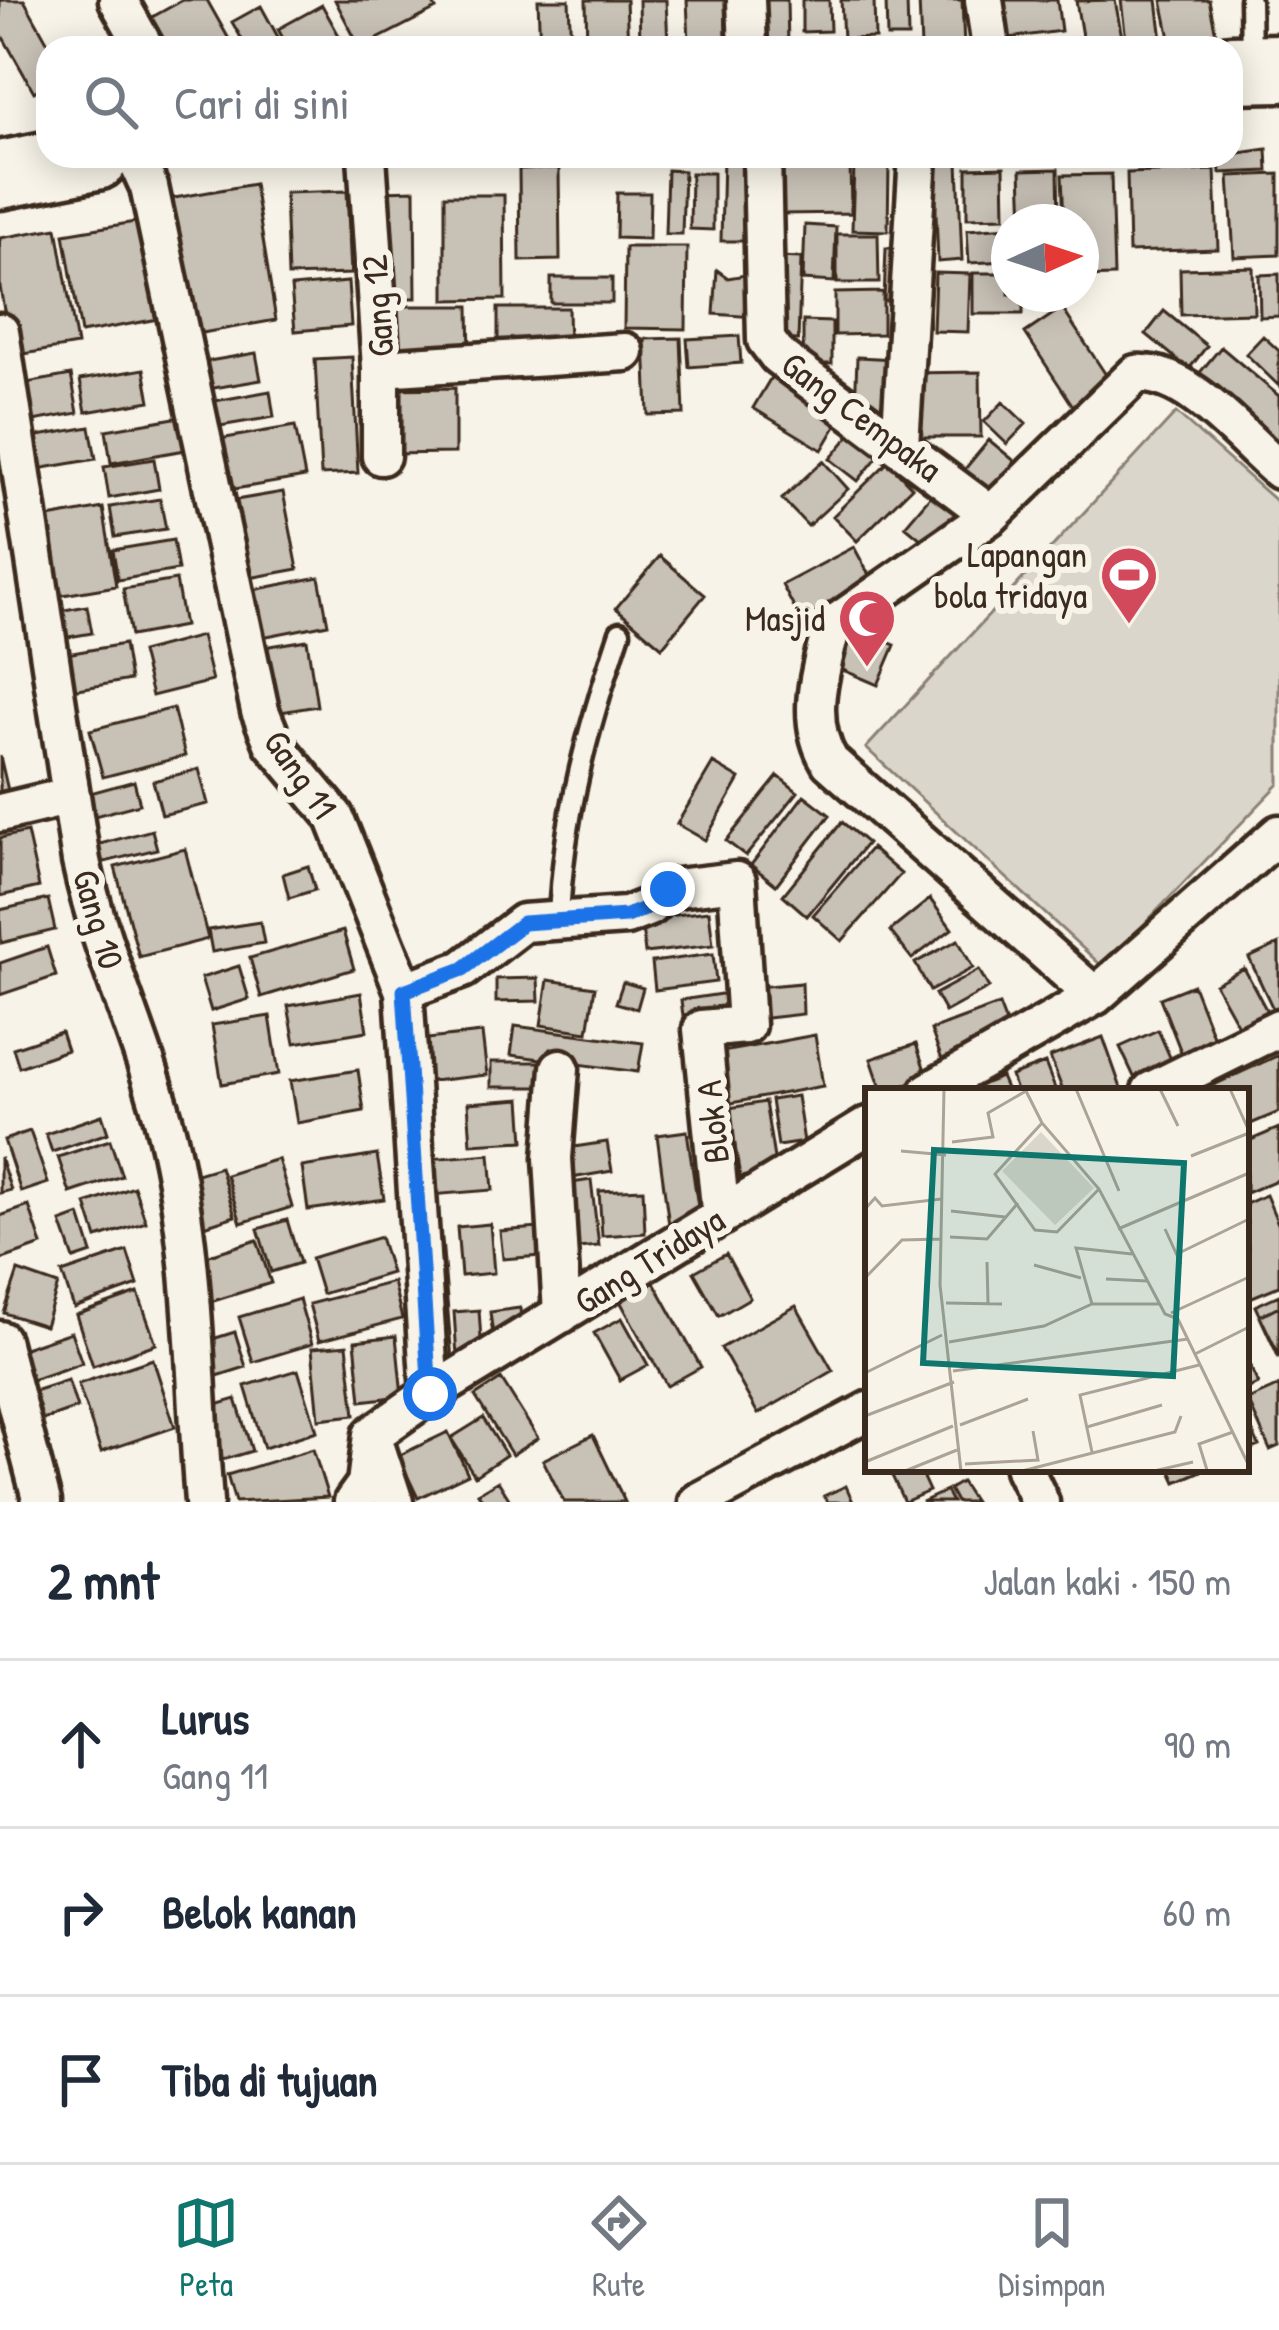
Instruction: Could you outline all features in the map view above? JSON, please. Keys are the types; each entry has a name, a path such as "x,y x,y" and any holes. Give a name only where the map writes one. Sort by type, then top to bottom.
{"highway":[{"path":"0,129 36,124"},
{"path":"0,175 36,168"}],"street":[{"path":"118,0 138,36"},
{"path":"746,0 748,36"},
{"path":"984,0 989,36"},
{"name":"Gang 11","path":"140,168 148,187 260,711 273,743 334,816 404,991 430,1394"},
{"name":"Gang 12","path":"369,168 381,368 381,456"},
{"name":"Gang Cempaka","path":"762,168 766,340 778,356 992,515"},
{"path":"900,446 917,168"},
{"name":"Gang 10","path":"0,332 94,919 148,1070 178,1195 204,1502"},
{"path":"381,368 625,352"},
{"path":"1095,996 830,762 817,740 815,707 832,626 992,515 1136,374 1157,373 1178,383 1279,470"},
{"path":"0,813 71,796"},
{"path":"934,1088 1095,996 1279,834"},
{"name":"Blok A","path":"559,920 626,916 649,907 668,889 736,881 746,1025 702,1028 721,1216"},
{"path":"404,991 463,969 523,923 559,920"},
{"path":"1157,1088 1279,1028"},
{"path":"560,1068 553,1158 562,1314"},
{"name":"Gang Tridaya","path":"372,1435 430,1394 865,1129"},
{"path":"0,1340 42,1502"},
{"path":"698,1502 740,1493 865,1413"},
{"path":"353,1502 366,1484 372,1435"},
{"path":"372,1435 394,1502"},
{"path":"1025,1472 1040,1502"}],"lane":[{"path":"1250,0 1254,84"},
{"path":"559,920 562,843 573,784 620,632"}],"shaded area":[{"name":"Lapangan bola tridaya","path":"1176,413 1279,504 1279,784 1103,967 866,748"}],"building":[{"path":"0,0 24,0 44,36 36,36 34,92 0,32"},
{"path":"183,0 207,0 227,36 153,36 145,21"},
{"path":"335,0 431,0 436,9 383,36 354,36"},
{"path":"538,0 569,0 570,36 540,36"},
{"path":"586,0 626,0 628,36 587,36"},
{"path":"639,0 666,0 668,36 640,36"},
{"path":"687,0 725,0 726,36 689,36"},
{"path":"757,0 787,0 788,36 758,36"},
{"path":"802,0 829,0 830,31 802,32"},
{"path":"841,0 874,0 875,36 843,36"},
{"path":"886,0 907,0 908,36 887,36"},
{"path":"919,0 962,0 964,36 920,36"},
{"path":"989,0 1057,0 1061,31 994,36"},
{"path":"1115,0 1122,36 1082,36 1076,1"},
{"path":"1121,0 1157,0 1162,36 1126,36"},
{"path":"1162,0 1209,0 1216,36 1170,36"},
{"path":"322,5 339,36 282,36 278,29"},
{"path":"261,6 277,36 240,36 232,22"},
{"path":"1267,149 1268,171 1220,173 1220,168 1243,168 1243,152"},
{"path":"559,168 560,260 520,261 519,169"},
{"path":"723,168 761,168 759,241 721,241"},
{"path":"779,168 850,168 851,213 781,214"},
{"path":"854,168 889,168 888,231 852,230"},
{"path":"934,168 958,168 962,260 938,262"},
{"path":"967,168 1004,168 1005,204 991,204 991,217 967,218"},
{"path":"1058,169 1059,204 1022,204 1021,170"},
{"path":"667,170 684,171 682,234 665,234"},
{"path":"1215,170 1218,249 1129,252 1127,173"},
{"path":"691,173 713,173 713,230 690,229"},
{"path":"1111,174 1114,276 1099,276 1099,204 1063,204 1062,175"},
{"path":"1279,174 1279,255 1234,257 1229,176"},
{"path":"254,184 276,320 185,336 163,200"},
{"path":"415,190 416,298 383,298 382,191"},
{"path":"347,191 351,274 288,276 285,193"},
{"path":"617,193 650,193 649,239 616,238"},
{"path":"445,195 504,195 505,299 445,300"},
{"path":"141,221 158,319 81,333 64,234"},
{"path":"805,225 836,227 834,282 803,280"},
{"path":"57,228 77,345 12,356 0,287 0,238"},
{"path":"991,228 991,262 969,263 967,230"},
{"path":"837,234 878,234 879,283 837,283"},
{"path":"625,247 687,247 686,329 624,328"},
{"path":"886,248 907,248 905,302 884,301"},
{"path":"776,257 801,258 798,340 773,339"},
{"path":"917,267 931,267 927,344 914,343"},
{"path":"1253,267 1254,313 1181,315 1180,269"},
{"path":"717,270 728,278 757,273 754,317 714,314"},
{"path":"935,273 970,274 968,332 933,331"},
{"path":"973,273 991,273 991,312 1023,312 1023,314 973,314"},
{"path":"1279,274 1279,316 1260,317 1259,275"},
{"path":"551,278 612,278 612,303 551,303"},
{"path":"348,282 351,326 295,331 291,287"},
{"path":"883,292 883,334 835,335 835,293"},
{"path":"396,306 469,306 470,359 396,360"},
{"path":"498,308 568,308 569,351 498,352"},
{"path":"1164,311 1207,346 1189,369 1146,334"},
{"path":"1056,312 1065,312 1110,381 1073,406 1025,333"},
{"path":"803,321 832,322 832,364 803,364"},
{"path":"739,336 741,363 689,367 687,339"},
{"path":"1263,336 1279,351 1279,386 1246,354"},
{"path":"681,338 684,414 648,415 645,339"},
{"path":"1221,347 1279,396 1279,442 1272,450 1192,382"},
{"path":"256,353 261,380 202,390 197,363"},
{"path":"352,357 358,473 321,475 315,359"},
{"path":"857,357 895,359 893,411 855,410"},
{"path":"144,369 150,401 86,412 80,380"},
{"path":"980,372 981,437 907,437 906,373"},
{"path":"773,374 842,416 822,450 753,408"},
{"path":"71,375 78,413 22,423 16,385"},
{"path":"455,388 455,453 388,454 387,389"},
{"path":"270,391 274,417 208,428 204,403"},
{"path":"1003,402 1026,424 1007,444 984,422"},
{"path":"180,417 185,450 111,463 106,430"},
{"path":"295,426 305,477 223,491 214,440"},
{"path":"90,427 96,459 32,470 27,438"},
{"path":"857,427 884,449 858,481 830,459"},
{"path":"989,440 1023,468 989,510 955,481"},
{"path":"154,459 159,489 109,498 104,467"},
{"path":"823,461 848,489 808,526 782,499"},
{"path":"888,462 912,487 857,541 833,516"},
{"path":"938,487 967,511 934,550 905,526"},
{"path":"283,492 298,569 244,579 230,501"},
{"path":"160,499 166,529 115,537 110,507"},
{"path":"103,508 116,586 57,596 43,519"},
{"path":"173,540 178,570 118,580 113,550"},
{"path":"854,547 875,586 803,625 782,585"},
{"path":"660,556 705,595 662,647 616,608"},
{"path":"319,577 328,624 262,637 253,590"},
{"path":"176,580 184,626 131,636 123,589"},
{"path":"87,606 92,633 57,639 53,612"},
{"path":"848,625 895,645 878,685 831,665"},
{"path":"201,636 212,681 152,696 141,652"},
{"path":"307,640 317,706 269,714 258,648"},
{"path":"124,644 130,680 67,691 61,655"},
{"path":"173,708 185,756 103,777 90,730"},
{"path":"0,756 12,808 0,811"},
{"path":"713,763 740,779 705,840 677,824"},
{"path":"199,769 208,804 162,815 153,781"},
{"path":"778,776 798,792 746,856 726,841"},
{"path":"134,781 140,804 95,816 90,793"},
{"path":"804,795 830,815 776,885 751,865"},
{"path":"842,822 867,843 807,916 783,895"},
{"path":"152,830 157,849 101,863 96,845"},
{"path":"27,832 39,887 0,896 0,838"},
{"path":"871,848 901,874 842,941 813,915"},
{"path":"185,849 208,939 139,957 115,867"},
{"path":"308,866 315,890 289,898 283,874"},
{"path":"48,899 55,930 1,943 0,910"},
{"path":"930,899 952,929 912,959 890,931"},
{"path":"709,911 713,945 645,953 641,919"},
{"path":"260,922 264,943 212,952 208,930"},
{"path":"343,931 354,969 261,997 250,958"},
{"path":"958,940 973,968 930,991 915,963"},
{"path":"1279,944 1279,1012 1275,1013 1249,958"},
{"path":"47,947 56,976 0,995 0,963"},
{"path":"713,954 716,982 655,990 652,962"},
{"path":"239,966 249,999 211,1011 201,978"},
{"path":"1244,968 1269,1015 1241,1031 1215,984"},
{"path":"979,970 989,988 945,1012 935,994"},
{"path":"538,978 539,1001 496,1002 496,979"},
{"path":"548,980 595,987 588,1032 541,1025"},
{"path":"623,982 643,988 637,1009 616,1003"},
{"path":"802,983 803,1014 758,1019 755,987"},
{"path":"1193,985 1218,1049 1185,1062 1160,998"},
{"path":"361,993 367,1031 295,1043 288,1006"},
{"path":"728,993 731,1009 683,1016 681,1000"},
{"path":"999,1005 1012,1039 944,1065 931,1030"},
{"path":"270,1016 279,1074 222,1084 212,1025"},
{"path":"515,1026 643,1043 638,1072 511,1055"},
{"path":"1158,1030 1173,1064 1136,1081 1120,1047"},
{"path":"61,1032 67,1050 19,1067 13,1048"},
{"path":"482,1033 487,1075 413,1083 409,1041"},
{"path":"815,1035 823,1086 726,1104 717,1053"},
{"path":"1103,1037 1121,1088 1062,1088 1050,1057"},
{"path":"916,1044 928,1079 881,1088 871,1059"},
{"path":"1279,1055 1279,1112 1249,1125 1249,1088 1208,1088"},
{"path":"491,1062 549,1062 549,1087 491,1087"},
{"path":"1045,1063 1055,1088 1015,1088 1011,1076"},
{"path":"358,1070 364,1111 297,1123 290,1081"},
{"path":"1001,1077 1006,1088 972,1088"},
{"path":"797,1096 804,1142 778,1146 771,1100"},
{"path":"521,1099 524,1141 471,1144 468,1103"},
{"path":"765,1102 776,1171 740,1177 729,1108"},
{"path":"102,1115 108,1133 52,1152 46,1134"},
{"path":"1279,1128 1279,1179 1249,1192 1249,1141"},
{"path":"30,1131 48,1183 21,1192 4,1140"},
{"path":"687,1131 700,1221 669,1225 657,1135"},
{"path":"110,1140 122,1176 70,1193 58,1157"},
{"path":"607,1142 612,1171 566,1179 561,1149"},
{"path":"490,1154 493,1190 431,1195 428,1159"},
{"path":"377,1155 384,1199 308,1210 302,1167"},
{"path":"0,1157 11,1190 0,1193"},
{"path":"278,1159 292,1207 241,1223 226,1175"},
{"path":"220,1167 235,1216 195,1229 180,1179"},
{"path":"591,1180 599,1246 567,1249 559,1185"},
{"path":"134,1187 146,1222 97,1238 86,1204"},
{"path":"643,1189 645,1233 602,1236 599,1191"},
{"path":"1266,1195 1279,1226 1279,1286 1250,1298 1249,1274 1249,1203"},
{"path":"29,1206 42,1245 0,1260 0,1216"},
{"path":"80,1215 92,1253 74,1259 61,1222"},
{"path":"287,1220 300,1263 271,1272 258,1229"},
{"path":"490,1224 494,1273 461,1276 457,1227"},
{"path":"539,1228 541,1256 503,1259 500,1231"},
{"path":"380,1237 391,1273 322,1294 311,1258"},
{"path":"442,1239 453,1372 435,1374 424,1241"},
{"path":"257,1240 271,1283 207,1303 194,1260"},
{"path":"127,1251 138,1285 74,1308 62,1273"},
{"path":"726,1254 750,1298 719,1316 694,1272"},
{"path":"18,1271 58,1285 45,1326 4,1313"},
{"path":"393,1282 402,1319 319,1341 309,1304"},
{"path":"654,1282 701,1367 667,1386 620,1301"},
{"path":"138,1293 156,1344 93,1366 76,1315"},
{"path":"1279,1295 1279,1358 1255,1306"},
{"path":"299,1299 312,1344 253,1362 239,1317"},
{"path":"796,1306 833,1371 758,1414 721,1348"},
{"path":"1279,1306 1279,1355 1260,1316"},
{"path":"520,1308 522,1332 493,1335 490,1312"},
{"path":"479,1310 482,1354 457,1356 454,1312"},
{"path":"622,1318 648,1365 620,1380 594,1333"},
{"path":"71,1332 82,1363 32,1380 21,1349"},
{"path":"235,1332 246,1367 214,1377 203,1342"},
{"path":"396,1336 402,1396 361,1401 355,1341"},
{"path":"347,1345 355,1415 319,1419 312,1348"},
{"path":"153,1359 175,1427 101,1452 78,1384"},
{"path":"1249,1364 1258,1384 1249,1388"},
{"path":"298,1370 317,1431 264,1448 245,1386"},
{"path":"501,1379 538,1438 512,1455 475,1396"},
{"path":"68,1380 77,1408 43,1420 34,1391"},
{"path":"1279,1386 1279,1446 1270,1450 1249,1400"},
{"path":"236,1399 252,1451 219,1461 203,1409"},
{"path":"483,1418 506,1455 475,1476 451,1438"},
{"path":"1249,1424 1259,1446 1249,1450"},
{"path":"448,1432 468,1474 418,1498 398,1456"},
{"path":"593,1435 625,1502 564,1502 543,1460"},
{"path":"313,1449 328,1497 235,1502 227,1475"},
{"path":"890,1472 920,1472 929,1491 904,1502"},
{"path":"1171,1472 1199,1472 1176,1482"},
{"path":"498,1481 511,1502 484,1502 478,1493"},
{"path":"961,1482 974,1502 956,1502 949,1489"},
{"path":"846,1486 853,1502 828,1502 824,1496"},
{"path":"946,1491 952,1502 922,1502"}],"place":[{"name":"Lapangan bola tridaya","path":"1129,626"},
{"name":"Masjid","path":"867,669"}],"route":[{"path":"430,1394 404,991 463,969 500,936 523,923 626,916 649,907 668,889"}]}
